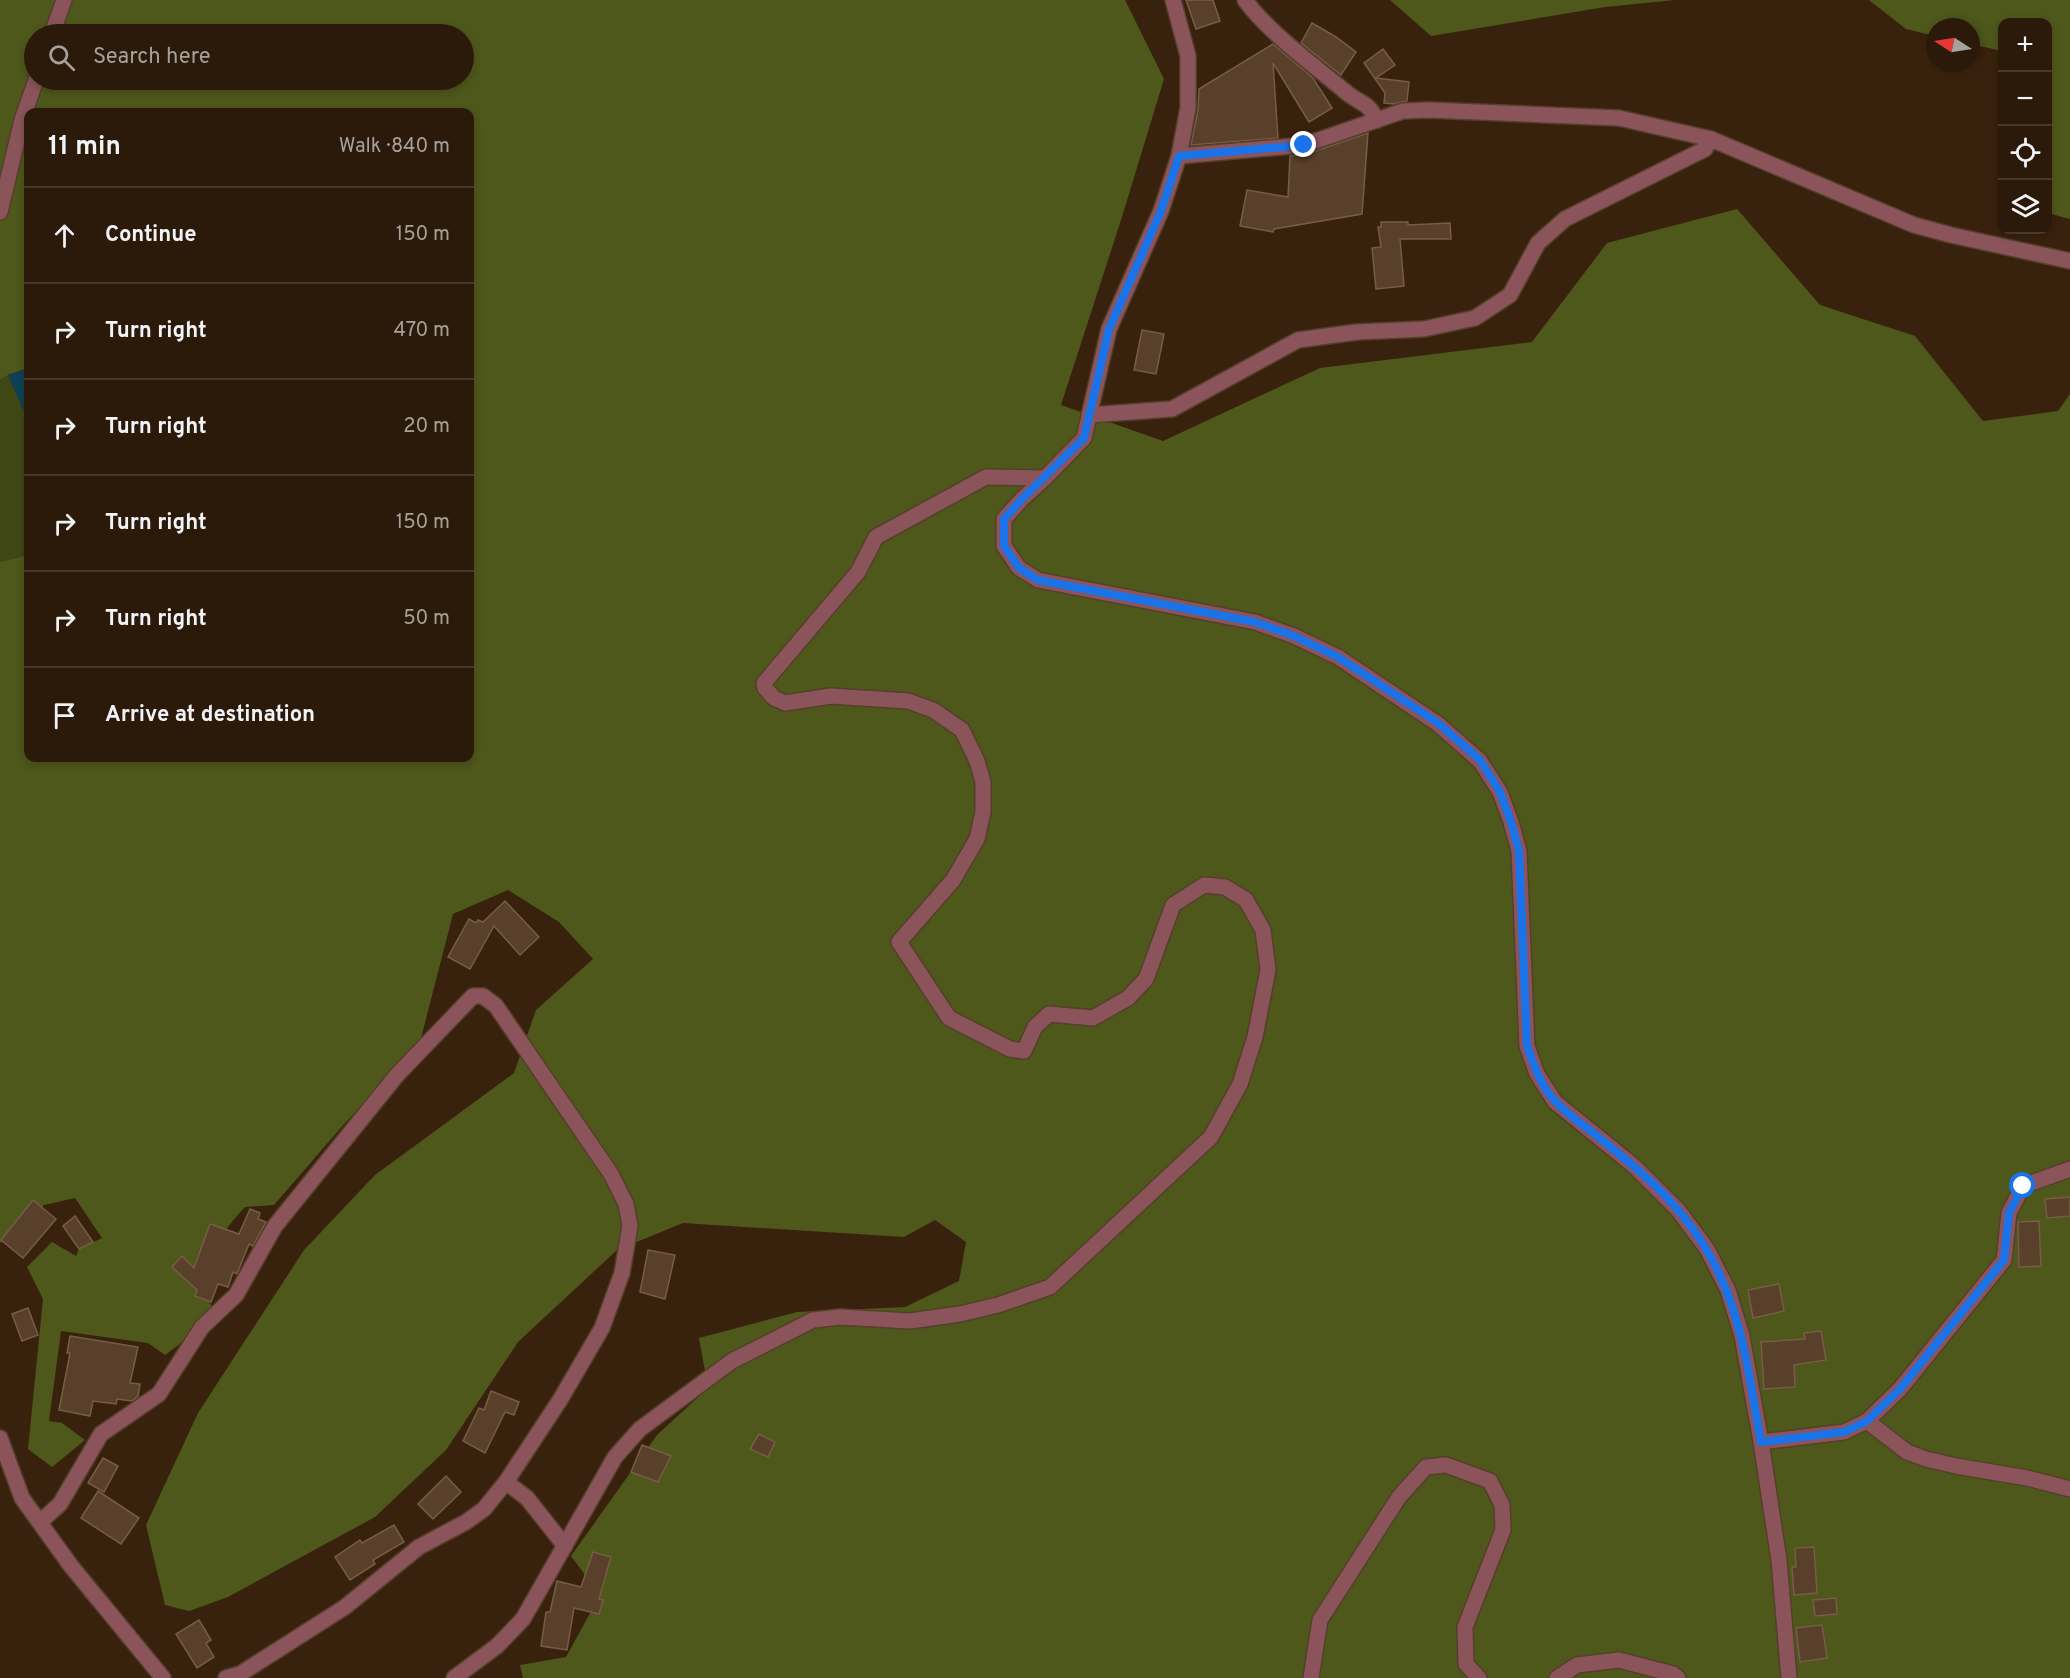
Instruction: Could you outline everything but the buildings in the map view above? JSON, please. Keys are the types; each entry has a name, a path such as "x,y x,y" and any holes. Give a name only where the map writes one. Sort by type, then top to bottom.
{"street":[{"path":"56,24 64,0"},
{"path":"1173,0 1188,56 1188,108 1179,156 1161,211 1109,329 1084,438 1004,519 1004,546 1019,568 1038,580 1255,622 1294,636 1338,657 1438,723 1480,760 1500,792 1519,851 1527,1046 1537,1074 1555,1102 1634,1166 1678,1210 1707,1249 1728,1290 1742,1336 1761,1442 1779,1560 1789,1678"},
{"path":"1245,0 1256,15 1352,96 1370,107 1377,120"},
{"path":"26,108 32,90"},
{"path":"1179,156 1304,145 1403,111 1429,110 1619,118 1711,139 1914,225 2070,261"},
{"path":"0,212 24,114"},
{"path":"1089,415 1172,409 1298,340 1357,332 1424,329 1475,318 1510,295 1538,243 1564,219 1705,149 1711,139"},
{"path":"454,1678 497,1646 523,1619 615,1457 640,1429 732,1361 813,1320 840,1317 910,1321 940,1317 998,1305 1050,1287 1211,1137 1240,1084 1255,1037 1268,970 1263,930 1246,900 1225,887 1204,885 1173,905 1146,979 1128,998 1093,1018 1049,1014 1035,1027 1024,1051 1010,1049 949,1017 899,942 953,880 977,839 983,812 983,782 978,761 962,730 933,710 908,701 831,696 785,703 774,698 765,688 764,683 858,572 876,537 986,477 1045,478"},
{"path":"40,1522 60,1504 101,1434 159,1394 202,1327 236,1295 275,1226 397,1075 473,996 483,996 496,1006 611,1174 626,1204 630,1226 622,1274 602,1328 560,1400 506,1482 484,1509 466,1522 419,1547 345,1608 240,1674 226,1678"},
{"path":"1761,1442 1844,1432 1867,1421 1900,1389 2004,1260 2009,1213 2023,1186 2070,1169"},
{"path":"1867,1421 1907,1452 1926,1459 1956,1467 2027,1478 2070,1488"},
{"path":"0,1438 22,1498 71,1566 163,1678"},
{"path":"1311,1678 1320,1620 1399,1497 1426,1467 1446,1465 1490,1481 1502,1505 1503,1530 1465,1627 1466,1664 1479,1678"},
{"path":"506,1482 527,1498 565,1546"},
{"path":"1557,1678 1577,1665 1619,1660 1673,1674 1678,1678"}],"green space":[{"path":"0,0 1125,0 1164,79 1061,405 1163,441 1320,368 1532,342 1607,243 1737,209 1820,305 1915,336 1983,421 2058,411 2070,394 2070,1678 523,1678 520,1665 566,1657 600,1595 571,1556 657,1435 708,1388 699,1338 797,1312 905,1307 959,1281 966,1242 935,1220 904,1237 683,1223 617,1250 518,1342 446,1450 375,1517 228,1597 189,1611 165,1605 146,1525 198,1413 304,1250 375,1175 514,1073 536,1010 593,959 559,922 508,890 453,914 419,1046 345,1123 274,1205 245,1207 229,1225 212,1251 197,1281 212,1307 180,1344 165,1355 148,1343 61,1331 49,1421 62,1423 85,1440 52,1467 28,1449 43,1299 27,1267 52,1242 76,1256 79,1249 102,1238 75,1198 44,1205 0,1243 0,562 24,556 24,762 474,762 474,108 24,108 24,369 0,380"},
{"path":"1390,0 1675,0 1605,7 1431,36"},
{"path":"1869,0 2070,0 2070,219 2052,214 2052,18 1998,18 1998,50 1980,46 1980,18 1926,18 1926,34 1906,29"},
{"path":"8,375 24,411 24,556 0,562 0,380"}],"water":[{"path":"24,370 24,411 8,375"}],"route":[{"path":"1304,145 1179,156 1161,211 1109,329 1084,438 1004,519 1004,546 1019,568 1038,580 1255,622 1294,636 1338,657 1438,723 1480,760 1500,792 1519,851 1527,1046 1537,1074 1555,1102 1634,1166 1678,1210 1707,1249 1728,1290 1742,1336 1761,1442 1844,1432 1867,1421 1900,1389 2004,1260 2009,1213 2023,1186"}]}
